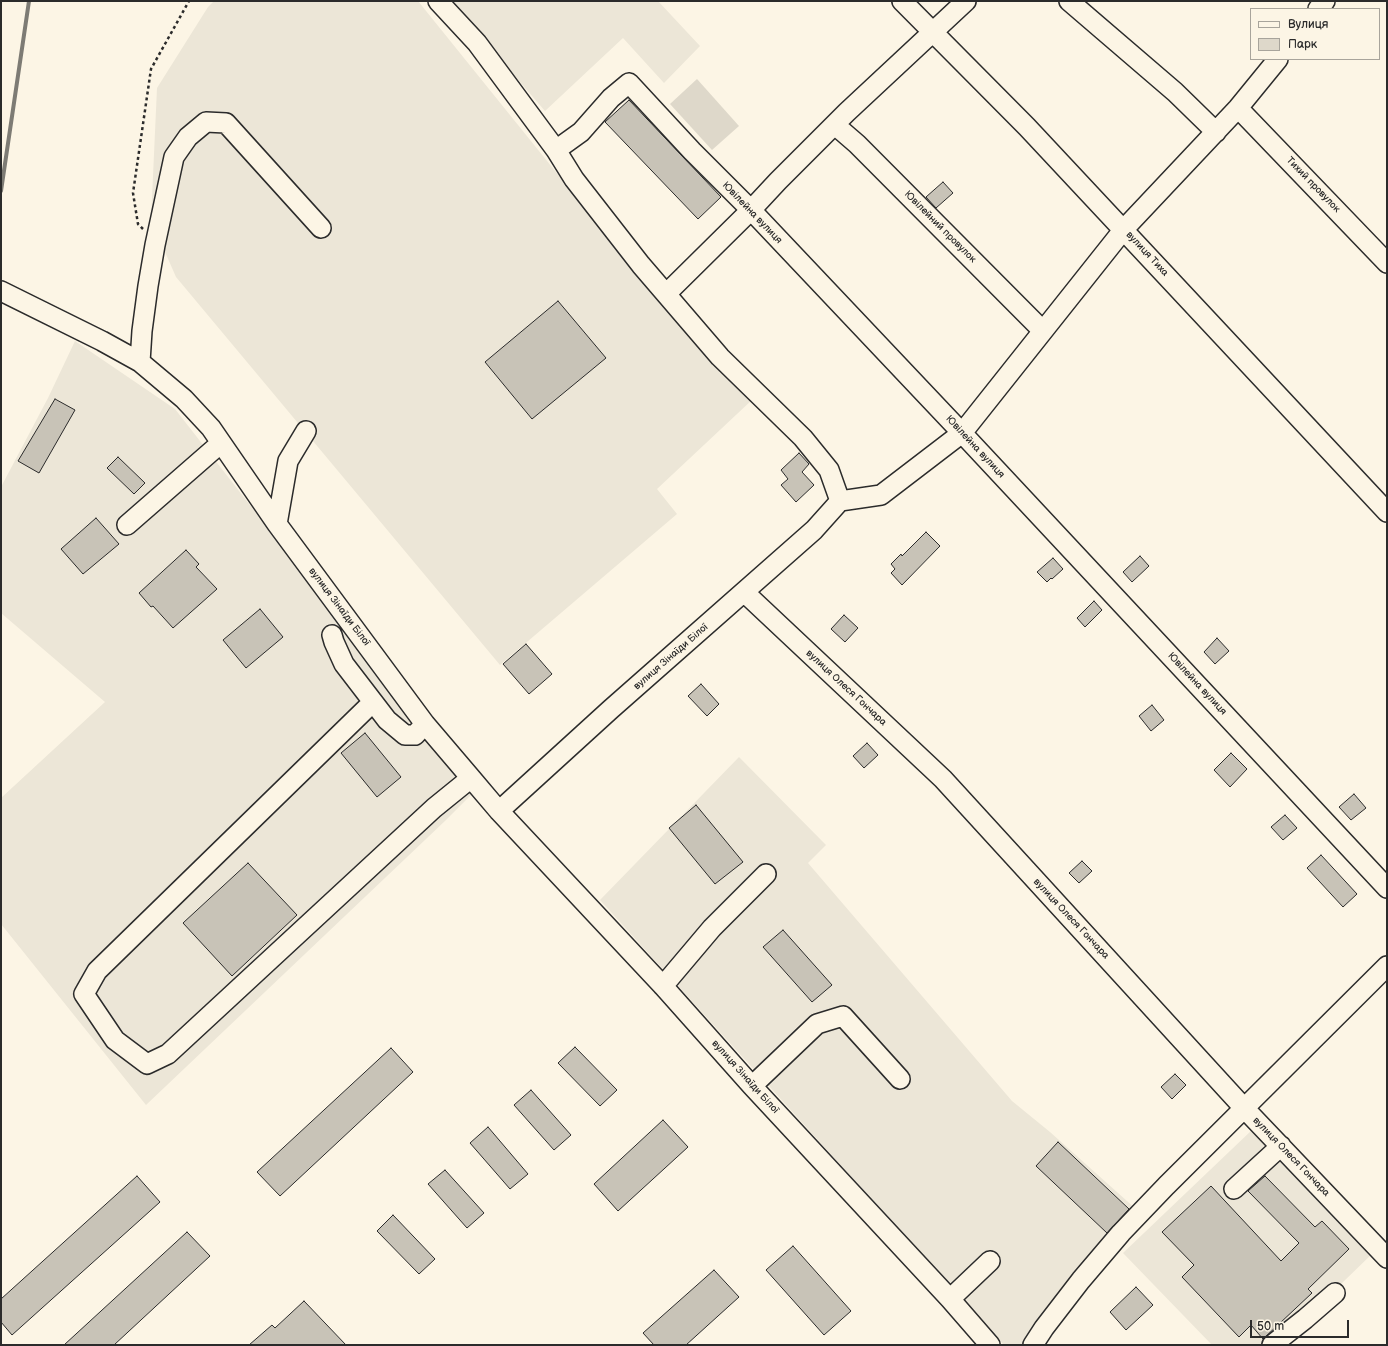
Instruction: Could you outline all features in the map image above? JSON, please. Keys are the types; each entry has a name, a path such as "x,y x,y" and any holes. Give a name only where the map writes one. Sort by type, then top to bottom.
{"street":[{"path":"438,1 477,43 556,150 574,179 641,265 720,357 803,438 829,470 840,501 881,495 962,433 1124,229 1238,108 1277,60"},
{"name":"вулиця Тиха","path":"902,1 1027,127 1124,229 1387,512"},
{"path":"666,294 847,112 966,1"},
{"path":"1069,1 1175,92 1216,132"},
{"name":"Ювілейна вулиця","path":"556,150 581,132 611,98 629,83 692,151 751,210 962,433 1387,888"},
{"name":"Тихий провулок","path":"1238,108 1387,263"},
{"path":"140,362 142,331 155,245 174,157 188,137 206,122 226,123 321,228"},
{"name":"Ювілейний провулок","path":"835,125 863,149 1043,331"},
{"name":"вулиця Зінаїди Білої","path":"1,292 102,341 140,362 184,399 211,428 277,524 425,724 470,778 663,986 752,1086 950,1299 990,1345"},
{"path":"277,524 288,462 306,431"},
{"path":"127,525 221,443"},
{"name":"вулиця Зінаїди Білої","path":"499,811 611,709 814,530 840,501"},
{"name":"вулиця Олеся Гончара","path":"744,592 943,779 1244,1108 1387,1258"},
{"path":"332,635 344,664 387,720 405,735 415,735 425,724"},
{"path":"373,702 97,971 84,994 115,1040 147,1064 168,1054 428,813 470,778"},
{"path":"663,986 712,928 766,874"},
{"path":"1033,1345 1076,1286 1121,1233 1387,966"},
{"path":"752,1086 817,1024 843,1016 900,1079"},
{"path":"1234,1189 1281,1146"},
{"path":"950,1299 990,1262"},
{"path":"1272,1345 1336,1293"}],"path":[{"path":"155,245 138,224 133,193 151,68 189,1"}],"shaded area":[{"path":"214,1 418,1 664,306 753,399 657,489 677,514 500,665 176,277 151,220 157,88 208,7"},
{"path":"450,1 658,1 700,46 664,83 623,38 545,111"},
{"path":"75,341 175,409 474,792 146,1105 1,924 1,798 105,702 1,613 1,487 48,398"},
{"path":"739,757 826,845 808,863 1012,1101 1050,1132 1137,1210 1049,1310 1022,1344 1004,1345 600,900"},
{"path":"1253,1129 1373,1253 1278,1345 1212,1345 1123,1253"}],"green space":[{"path":"697,79 739,126 712,150 670,104"}],"building":[{"path":"629,100 721,197 698,219 605,122"},
{"path":"943,182 953,193 936,208 926,197"},
{"path":"558,301 606,358 532,419 485,362"},
{"path":"55,399 75,410 39,473 18,461"},
{"path":"799,453 809,464 802,472 814,485 796,502 781,485 788,479 781,470"},
{"path":"118,457 145,483 134,494 107,468"},
{"path":"96,518 119,544 83,574 61,549"},
{"path":"926,532 940,546 902,585 891,573 895,569 891,564 901,554 902,556"},
{"path":"186,550 199,564 196,567 217,589 173,628 139,593"},
{"path":"1140,556 1149,566 1132,582 1123,572"},
{"path":"1053,558 1063,569 1047,582 1037,572"},
{"path":"1094,601 1102,610 1085,627 1077,618"},
{"path":"260,609 283,637 246,668 223,640"},
{"path":"844,615 858,628 845,642 831,629"},
{"path":"1217,638 1229,651 1215,664 1204,652"},
{"path":"526,644 552,674 529,694 503,664"},
{"path":"701,684 719,704 707,716 688,696"},
{"path":"1152,705 1164,720 1151,731 1139,716"},
{"path":"365,733 401,777 377,797 341,753"},
{"path":"867,743 878,755 864,768 853,756"},
{"path":"1231,753 1247,769 1230,787 1214,770"},
{"path":"1354,794 1366,808 1351,820 1339,807"},
{"path":"696,805 743,862 715,884 669,828"},
{"path":"1285,815 1297,828 1283,840 1271,827"},
{"path":"1321,855 1357,894 1343,907 1307,868"},
{"path":"1082,861 1092,871 1079,883 1069,873"},
{"path":"248,863 297,915 232,976 183,923"},
{"path":"783,930 832,985 812,1002 763,947"},
{"path":"575,1047 617,1090 600,1106 558,1063"},
{"path":"391,1048 413,1072 280,1196 257,1172"},
{"path":"1175,1074 1186,1085 1172,1099 1161,1087"},
{"path":"531,1090 571,1135 554,1150 514,1105"},
{"path":"663,1120 688,1147 618,1211 594,1184"},
{"path":"488,1127 528,1174 510,1189 470,1143"},
{"path":"1058,1142 1129,1209 1107,1233 1036,1166"},
{"path":"445,1170 484,1213 467,1228 428,1184"},
{"path":"137,1176 160,1202 12,1335 1,1322 1,1299"},
{"path":"1265,1176 1315,1227 1322,1221 1349,1249 1308,1289 1312,1293 1263,1339 1251,1325 1239,1337 1182,1277 1194,1265 1162,1232 1211,1186 1281,1261 1299,1243 1248,1191"},
{"path":"393,1215 435,1259 419,1274 377,1231"},
{"path":"187,1232 210,1256 114,1345 64,1345"},
{"path":"793,1246 851,1311 824,1335 766,1270"},
{"path":"714,1270 739,1297 686,1345 654,1345 643,1333"},
{"path":"1136,1287 1153,1305 1126,1330 1110,1312"},
{"path":"304,1301 346,1345 249,1345 272,1325 275,1328"}],"waterway":[{"path":"1,191 29,1"}]}
